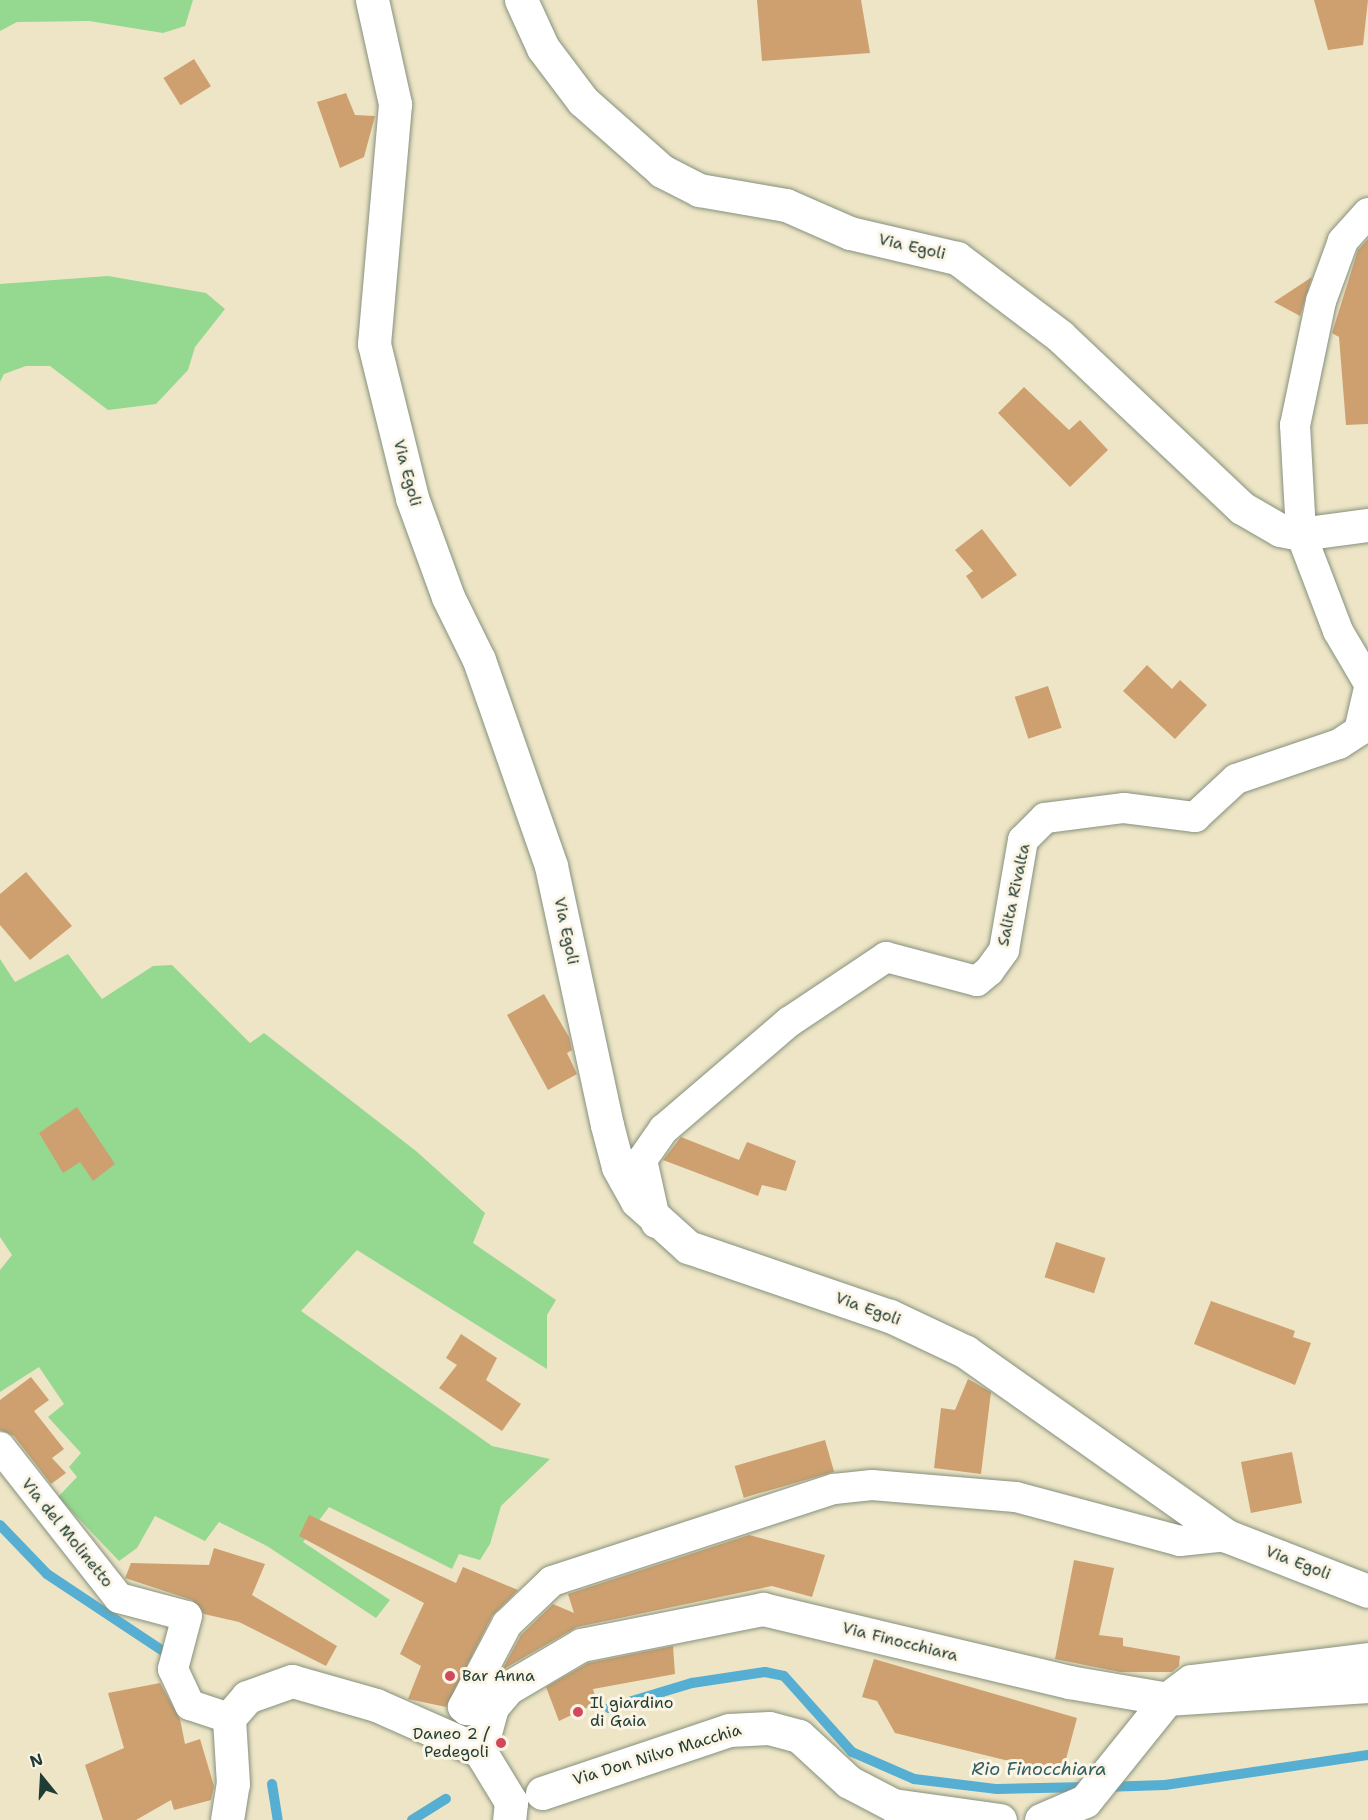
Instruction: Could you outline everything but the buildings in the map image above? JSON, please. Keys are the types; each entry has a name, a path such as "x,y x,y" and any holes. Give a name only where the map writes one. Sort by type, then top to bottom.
{"street":[{"name":"Via Egoli","path":"372,0 395,104 374,344 412,498 448,597 478,660 551,866 618,1167 656,1223 688,1247 890,1316 966,1352 1227,1536 1368,1591"},
{"name":"Via Egoli","path":"521,0 543,48 583,101 662,171 699,190 786,205 850,233 957,258 1060,336 1242,508 1280,530 1301,534 1368,525"},
{"path":"1368,213 1343,241 1321,301 1297,413 1301,534 1338,631 1368,682"},
{"name":"Salita Rivalta","path":"656,1223 642,1160 664,1129 789,1022 886,957 977,981 989,971 1004,950 1023,840 1045,818 1124,808 1195,817 1236,779 1339,744 1359,731 1368,692"},
{"name":"Via del Molinetto","path":"0,1447 119,1598 187,1616 173,1668 190,1705 229,1718"},
{"name":"Via Egoli","path":"508,1688 467,1710 463,1707 507,1624 552,1581 834,1490 872,1485 1016,1497 1180,1541 1227,1536"},
{"name":"Via Finocchiara","path":"480,1751 492,1707 508,1688 581,1645 763,1609 1069,1682 1159,1709"},
{"path":"1041,1820 1085,1801 1159,1709 1191,1681 1368,1659"},
{"path":"227,1820 233,1784 229,1718 247,1696 280,1682 311,1683 376,1705 480,1751 510,1811"},
{"path":"1159,1709 1216,1697 1368,1686"},
{"name":"Via Don Nilvo Macchia","path":"510,1811 545,1806 729,1730 769,1728 799,1736 849,1782 893,1805 1000,1820"}],"green space":[{"path":"0,0 193,0 185,26 163,33 89,21 17,22 0,31"},
{"path":"108,276 206,293 225,309 195,347 188,370 156,404 108,410 50,366 26,366 4,374 0,382 0,284"},
{"path":"68,954 102,999 153,966 172,965 250,1043 264,1033 416,1151 485,1213 473,1243 556,1300 547,1315 547,1369 357,1250 301,1311 492,1446 550,1459 501,1506 490,1544 480,1560 459,1554 452,1569 329,1507 303,1542 390,1600 376,1618 267,1546 219,1522 205,1541 155,1516 137,1548 119,1561 58,1497 77,1477 69,1467 81,1453 48,1417 64,1404 39,1367 0,1392 0,1270 12,1255 0,1237 0,959 15,982"}],"waterway":[{"path":"0,1525 47,1574 163,1651"},
{"name":"Rio Finocchiara","path":"609,1708 692,1683 765,1672 784,1676 852,1752 914,1779 997,1789 1088,1787"},
{"name":"Rio Finocchiara","path":"1103,1787 1165,1785 1368,1755"},
{"path":"272,1784 278,1820"},
{"name":"Rio Finocchiara","path":"412,1820 446,1799"}],"place":[{"name":"Bar Anna","path":"450,1676"},
{"name":"Il giardino di Gaia","path":"578,1712"},
{"name":"Daneo 2 / Pedegoli","path":"501,1743"}]}
